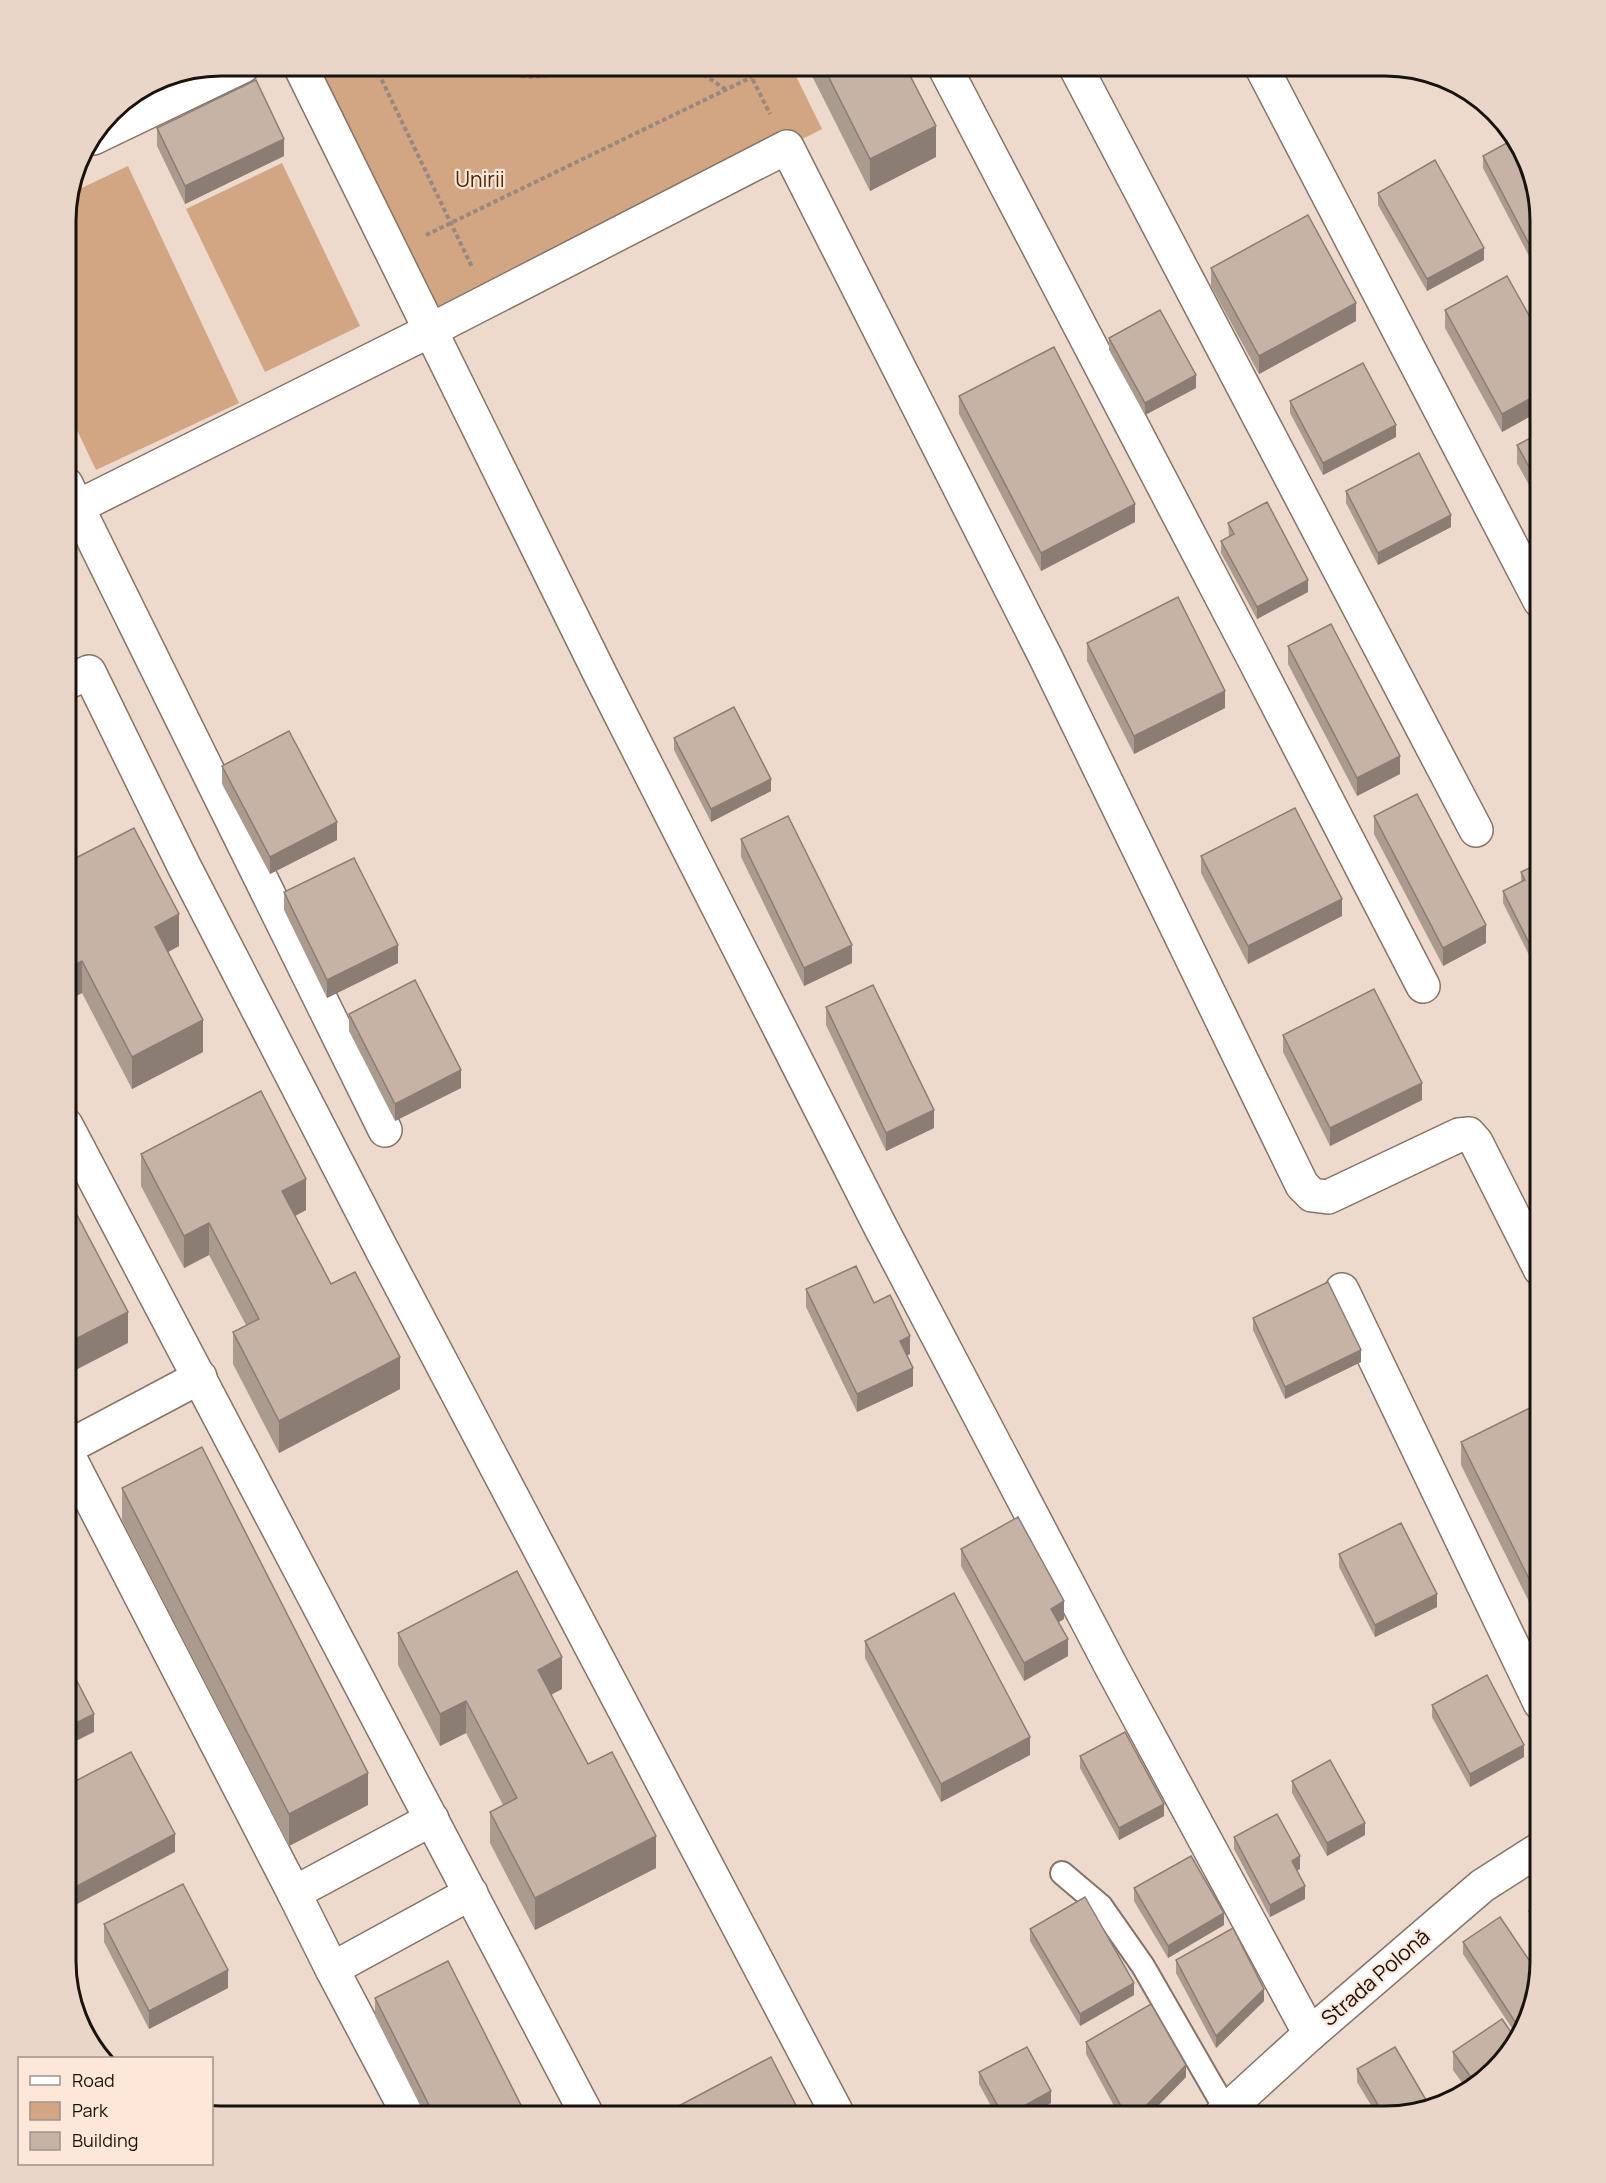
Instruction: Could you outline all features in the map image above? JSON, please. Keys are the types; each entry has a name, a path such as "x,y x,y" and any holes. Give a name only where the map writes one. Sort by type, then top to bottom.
{"street":[{"path":"110,130 220,77"},
{"path":"305,77 606,686 879,1224 1112,1668 1310,2034"},
{"path":"950,77 1254,657 1423,986"},
{"path":"1081,77 1476,830"},
{"path":"1267,77 1530,582"},
{"path":"77,494 429,331 787,147 1046,658 1302,1185 1312,1195 1328,1197 1460,1134 1469,1134 1476,1142 1530,1249"},
{"path":"77,506 385,1130"},
{"path":"77,678 89,672 184,866 376,1238 833,2106"},
{"path":"76,1145 582,2106"},
{"path":"1342,1290 1530,1682"},
{"path":"76,1443 200,1377"},
{"path":"76,1469 404,2106"},
{"path":"294,1893 432,1819"},
{"name":"Strada Polonă","path":"1231,2106 1310,2034 1482,1886 1530,1855"},
{"path":"332,1969 471,1893"}],"lane":[{"path":"1062,1873 1101,1906 1143,1966 1219,2106"}],"path":[{"path":"380,77 488,300"},
{"path":"707,77 726,90"},
{"path":"391,252 752,77 787,147"}],"green space":[{"name":"Unirii","path":"305,77 796,77 822,129 429,331"},
{"path":"282,163 360,326 265,372 186,209"},
{"path":"128,166 239,403 96,470 77,430 77,212 80,189"}],"building":[{"path":"829,77 911,77 936,126 870,159"},
{"path":"256,80 284,139 185,186 157,128"},
{"path":"1506,143 1510,149 1525,184 1530,222 1529,244 1483,156"},
{"path":"1435,160 1484,248 1427,279 1378,193"},
{"path":"1308,215 1356,303 1259,356 1211,268"},
{"path":"1507,276 1530,317 1530,399 1502,414 1445,310"},
{"path":"1160,310 1196,375 1145,403 1109,338"},
{"path":"1054,347 1135,504 1041,553 959,396"},
{"path":"1363,363 1396,425 1323,463 1290,401"},
{"path":"1530,438 1530,469 1517,445"},
{"path":"1419,453 1451,515 1378,553 1346,491"},
{"path":"1267,502 1308,580 1257,607 1221,541 1234,534 1228,523"},
{"path":"1178,597 1225,691 1134,736 1087,643"},
{"path":"1331,624 1400,756 1357,778 1288,646"},
{"path":"734,707 771,779 711,809 674,738"},
{"path":"289,731 337,822 270,857 222,766"},
{"path":"1417,794 1486,925 1443,948 1374,816"},
{"path":"1295,808 1342,899 1248,946 1201,856"},
{"path":"788,816 852,945 804,968 741,839"},
{"path":"134,828 179,914 155,927 203,1020 132,1057 82,961 77,964 77,858"},
{"path":"354,858 398,945 327,980 284,892"},
{"path":"1530,868 1530,945 1503,891 1525,880 1521,872"},
{"path":"415,980 461,1070 395,1104 349,1014"},
{"path":"873,985 934,1110 886,1133 826,1007"},
{"path":"1374,989 1422,1083 1330,1128 1283,1035"},
{"path":"261,1091 306,1179 282,1191 331,1284 355,1272 400,1357 279,1421 233,1332 259,1319 209,1223 184,1236 141,1154"},
{"path":"76,1214 128,1312 76,1339"},
{"path":"856,1266 874,1303 890,1295 910,1336 900,1341 913,1368 857,1394 806,1289"},
{"path":"1328,1282 1361,1350 1285,1387 1253,1318"},
{"path":"1530,1408 1530,1581 1461,1442"},
{"path":"202,1447 368,1773 289,1814 122,1488"},
{"path":"1018,1517 1064,1601 1051,1609 1068,1639 1024,1663 961,1549"},
{"path":"1401,1523 1437,1594 1375,1625 1339,1554"},
{"path":"517,1571 562,1657 538,1670 588,1764 612,1752 656,1836 535,1898 490,1812 517,1798 466,1701 440,1714 398,1633"},
{"path":"954,1593 1030,1737 941,1784 865,1641"},
{"path":"1487,1675 1524,1745 1470,1774 1432,1705"},
{"path":"76,1680 94,1714 76,1723"},
{"path":"1125,1732 1164,1804 1119,1828 1080,1756"},
{"path":"131,1752 175,1834 76,1887 76,1781"},
{"path":"1330,1760 1365,1823 1327,1843 1292,1781"},
{"path":"1277,1814 1300,1856 1292,1861 1305,1886 1270,1905 1234,1837"},
{"path":"1191,1856 1224,1913 1168,1946 1134,1888"},
{"path":"183,1884 228,1970 149,2011 104,1924"},
{"path":"1085,1897 1134,1983 1080,2014 1030,1929"},
{"path":"1500,1917 1530,1959 1525,1999 1515,2022 1463,1942"},
{"path":"1233,1928 1264,1989 1216,2036 1176,1960"},
{"path":"448,1961 521,2106 429,2106 375,1998"},
{"path":"1151,2004 1186,2065 1146,2106 1121,2106 1086,2042"},
{"path":"1502,2019 1511,2032 1487,2064 1471,2077 1453,2052"},
{"path":"1027,2047 1051,2091 1024,2106 998,2106 979,2072"},
{"path":"1395,2047 1426,2100 1403,2105 1379,2106 1357,2069"},
{"path":"771,2057 796,2106 679,2106"}]}
